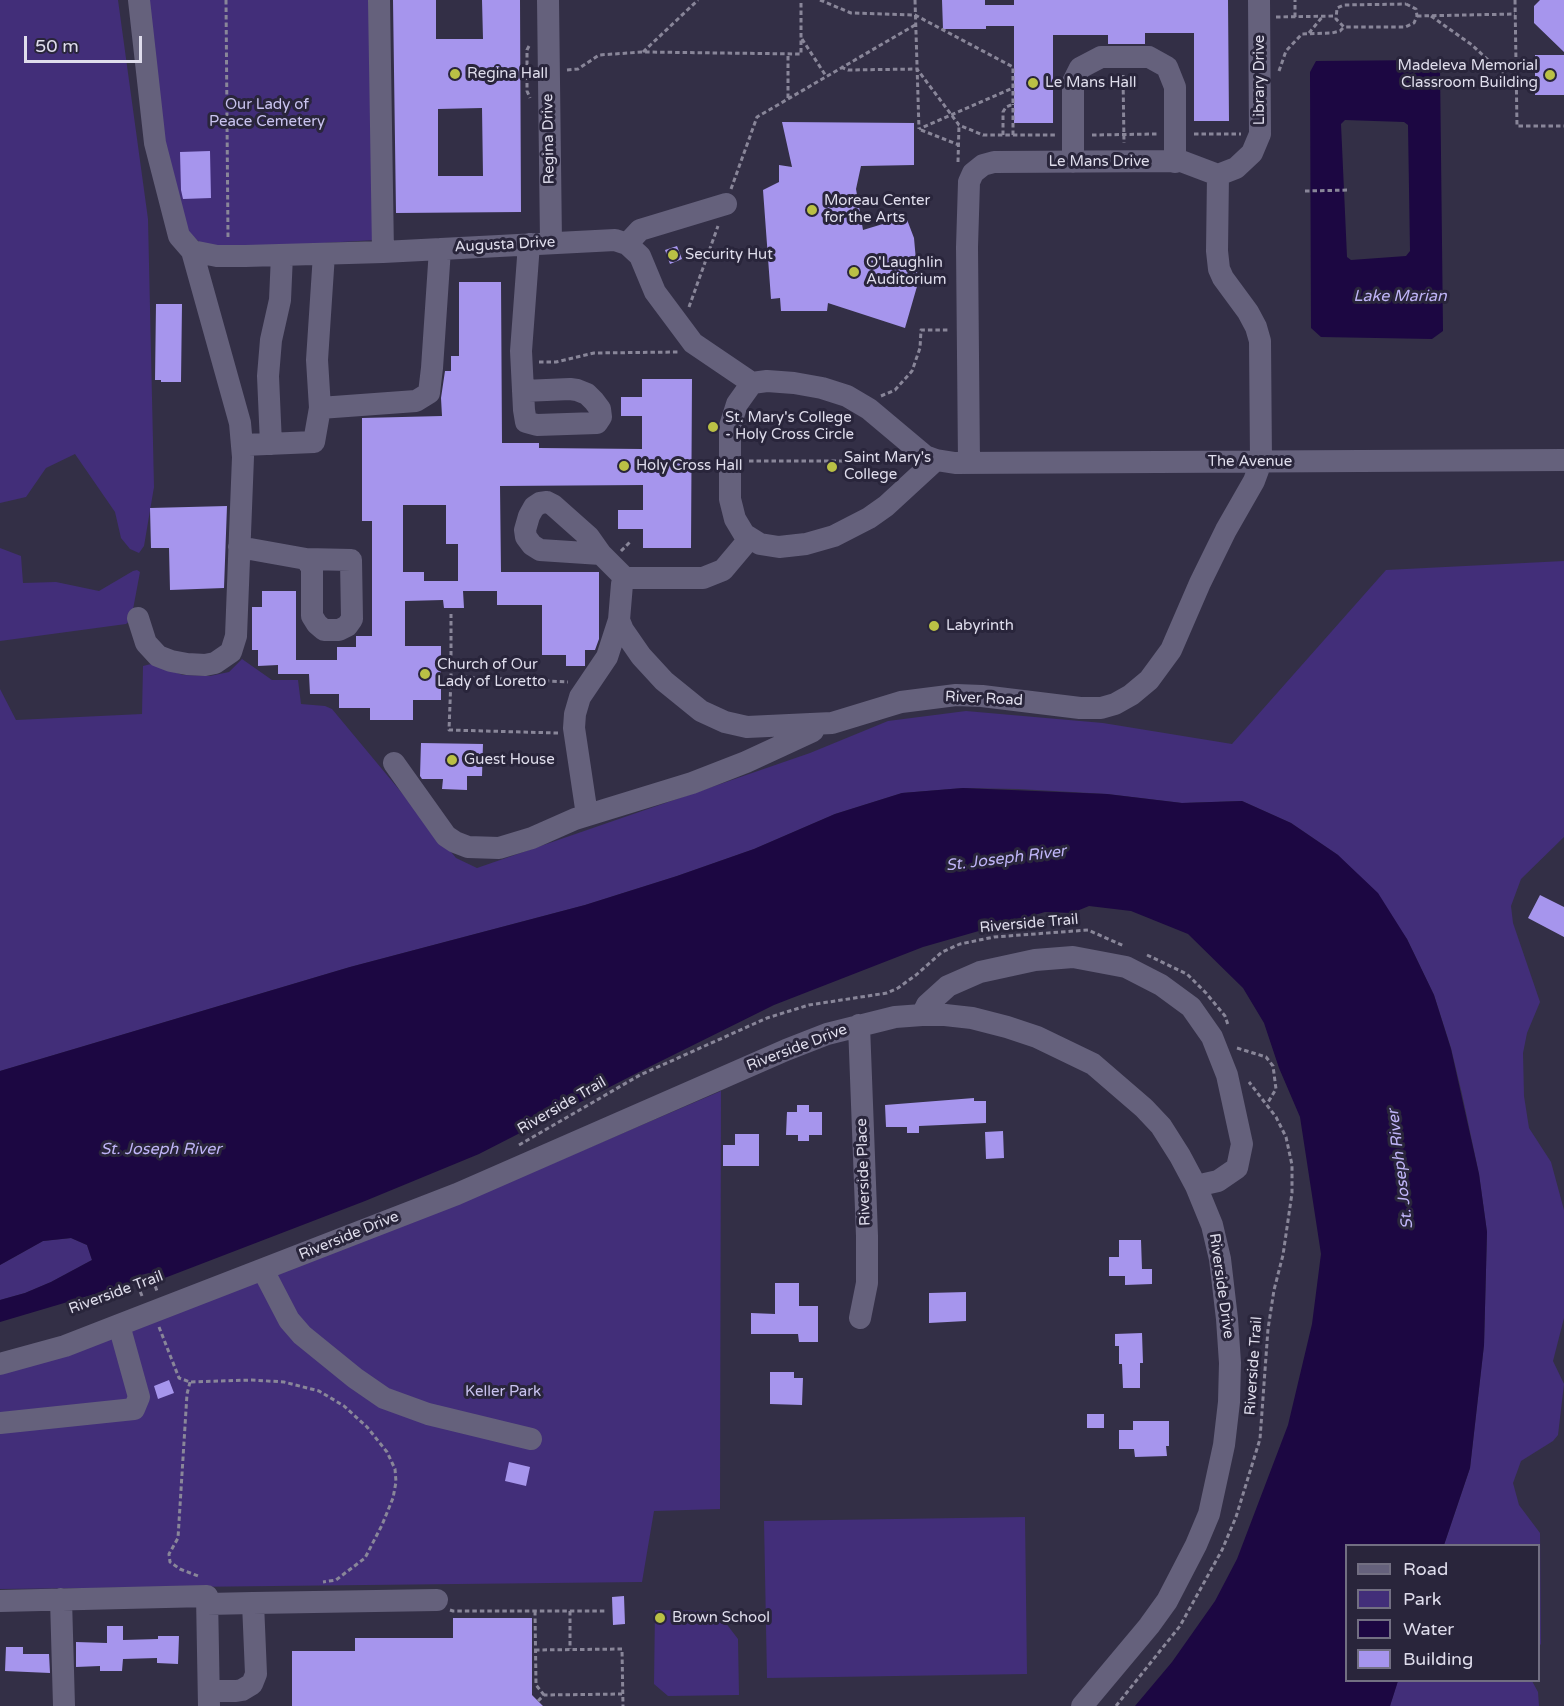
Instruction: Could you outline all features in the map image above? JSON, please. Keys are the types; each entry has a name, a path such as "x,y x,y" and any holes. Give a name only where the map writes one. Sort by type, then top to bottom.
{"street":[{"path":"138,618 146,643 158,656 171,661 206,665 224,658 231,652 236,636 243,445 240,423 192,251 178,236 155,143 139,0"},
{"path":"379,0 383,252"},
{"name":"Regina Drive","path":"523,392 522,363 540,243 548,72 548,0"},
{"name":"Library Drive","path":"1218,175 1236,168 1252,153 1260,134 1259,9"},
{"path":"1073,162 1073,82 1080,68 1101,57 1149,57 1167,67 1175,87 1175,162"},
{"name":"Le Mans Drive","path":"969,462 967,247 969,182 973,173 983,165 993,162 1181,161 1218,175"},
{"path":"1218,175 1219,269 1222,278 1248,312 1260,340 1262,356 1261,462"},
{"path":"726,204 640,230 627,244 640,256 655,292 693,343 752,383 794,382 847,396 869,409 925,456 936,460 886,506 852,529 834,537 806,544 779,547 760,544 744,534 735,519 730,500 730,426 737,404 752,383"},
{"name":"Augusta Drive","path":"192,251 228,256 383,252 615,240 627,244"},
{"path":"320,408 416,401 429,393 440,249"},
{"path":"243,445 314,442 320,408 316,360 324,254"},
{"path":"271,444 268,376 270,340 280,300 282,255"},
{"name":"The Avenue","path":"936,460 969,462 1564,460"},
{"name":"River Road","path":"619,620 623,630 641,656 684,699 709,715 725,722 747,727 832,723 876,708 932,697 981,696 1080,708 1101,708 1115,704 1131,695 1149,680 1171,650 1226,530 1254,481 1261,462"},
{"path":"625,578 703,578 715,575 734,560 750,538"},
{"path":"239,547 306,559"},
{"path":"609,554 625,578"},
{"path":"587,815 575,734 575,714 580,697 607,657 619,620 622,584 625,578"},
{"path":"394,763 446,836 468,846 499,848 587,815 692,783 746,762 783,743 832,723"},
{"path":"922,1015 927,1005 948,986 980,972 1035,960 1073,957 1126,968 1161,985 1191,1007 1212,1038 1227,1075 1242,1144 1237,1168 1218,1181 1196,1186"},
{"name":"Riverside Drive","path":"0,1364 64,1346 119,1326 149,1299 263,1270 457,1194 827,1034 895,1017 922,1015 972,1018 1007,1027 1036,1037 1093,1064 1138,1101 1161,1126 1196,1186 1215,1236 1227,1319 1230,1363 1229,1402 1217,1482 1209,1514 1167,1601 1082,1706"},
{"name":"Riverside Place","path":"859,1025 867,1236 867,1283 860,1318"},
{"path":"263,1270 289,1320 302,1335 355,1378 384,1398 428,1414 531,1439"},
{"path":"0,1423 134,1409 139,1397 119,1326"},
{"path":"206,1593 209,1699 252,1684 256,1674 253,1603"},
{"path":"0,1601 206,1593 253,1603 445,1606"},
{"path":"61,1599 64,1706"}],"path":[{"path":"226,0 228,256"},
{"path":"643,52 698,0"},
{"path":"548,72 578,69 599,55 643,52 801,54 801,0"},
{"path":"820,0 851,13 915,15 1013,67 1013,135"},
{"path":"915,0 919,129"},
{"path":"1295,0 1295,17"},
{"path":"1515,0 1517,126 1564,126"},
{"path":"1344,4 1406,4 1416,9 1417,16 1414,23 1405,27 1344,27 1340,25 1336,16 1337,8 1344,4"},
{"path":"1259,9 1295,17 1336,16"},
{"path":"1417,16 1515,15"},
{"path":"1309,33 1323,16"},
{"path":"1431,16 1472,45 1517,87"},
{"path":"677,352 682,328 757,117 915,25"},
{"path":"1277,79 1286,51 1302,34 1340,31 1344,27"},
{"path":"801,38 826,76"},
{"path":"788,54 788,98"},
{"path":"1123,57 1124,163"},
{"path":"841,67 848,70 917,69"},
{"path":"917,69 959,125 983,135 1260,134"},
{"path":"919,129 1013,88"},
{"path":"1003,135 1003,112 1006,107 1013,104"},
{"path":"958,170 959,125"},
{"path":"919,129 959,145"},
{"path":"1305,190 1349,190"},
{"path":"869,409 873,399 895,390 912,371 920,348 921,330 958,330"},
{"path":"522,363 556,362 594,353 684,352"},
{"path":"729,461 887,461"},
{"path":"609,554 631,541"},
{"path":"451,614 449,730 575,734"},
{"path":"451,678 550,680 588,684"},
{"name":"Riverside Trail","path":"513,1148 609,1092 666,1063 782,1012 809,1005 886,993 898,988 942,952 960,944 994,937 1088,930 1130,948"},
{"path":"1138,952 1187,974 1225,1016 1229,1027"},
{"path":"1239,1058 1238,1048 1266,1057 1273,1066 1276,1089 1267,1104"},
{"name":"Riverside Trail","path":"1116,1706 1180,1626 1222,1550 1236,1518 1260,1438 1268,1329 1274,1290 1283,1255 1292,1193 1292,1165 1286,1137 1267,1104 1246,1077"},
{"path":"149,1299 153,1280 146,1278 142,1279 138,1286 149,1299 179,1378 190,1382 263,1380 285,1382 319,1391 344,1406 367,1427 387,1452 395,1469 396,1482 393,1498 365,1558 336,1580 316,1583"},
{"path":"190,1382 187,1394 178,1539 168,1554 170,1562 206,1593"},
{"path":"445,1606 535,1611 608,1611"},
{"path":"535,1611 536,1685 544,1695"},
{"path":"570,1611 570,1649"},
{"path":"536,1650 622,1649 622,1706"},
{"path":"538,1701 544,1695 622,1694"}],"green space":[{"path":"0,0 118,0 148,219 154,487 144,546 139,553 130,549 121,538 115,512 75,454 46,468 26,497 0,503"},
{"name":"Our Lady of Peace Cemetery","path":"145,0 372,0 376,240 236,248 201,243 184,230 160,123"},
{"path":"0,548 21,556 23,583 56,582 99,591 137,570 140,572 131,620 126,624 0,641"},
{"path":"1564,561 1564,837 1521,879 1511,906 1513,923 1540,1002 1527,1033 1523,1053 1524,1096 1529,1128 1551,1162 1564,1210 1564,1318 1553,1361 1564,1384 1558,1435 1553,1441 1521,1461 1513,1483 1519,1505 1540,1533 1541,1644 1540,1645 1540,1544 1444,1544 1470,1468 1484,1345 1487,1232 1479,1174 1462,1094 1451,1048 1434,995 1407,939 1338,855 1291,823 1242,801 1182,803 1107,794 1018,789 963,788 902,793 835,814 754,849 585,905 350,967 0,1071 0,689 16,720 142,714 143,666 151,664 183,675 210,676 229,672 242,659 272,680 298,680 301,704 325,706 332,709 456,858 477,868 810,753 888,721 966,711 1103,723 1232,744 1386,570"},
{"name":"Keller Park","path":"721,1091 720,1509 654,1511 642,1582 0,1589 0,1372 488,1191"},
{"path":"71,1238 87,1245 92,1260 51,1282 0,1300 0,1265 43,1241"},
{"path":"1025,1517 1027,1674 767,1678 764,1521"},
{"path":"655,1610 706,1611 725,1622 738,1639 739,1695 668,1696 654,1684"},
{"path":"1397,1682 1533,1682 1538,1692 1539,1706 1390,1706"}],"water":[{"name":"Lake Marian","path":"1430,60 1440,68 1443,331 1432,339 1321,337 1311,328 1310,72 1316,61","holes":["1345,120 1404,122 1408,125 1410,251 1406,256 1351,260 1347,257 1341,124"]},
{"name":"St. Joseph River","path":"963,788 1107,794 1182,803 1242,801 1291,823 1338,855 1378,893 1407,939 1434,995 1451,1049 1479,1174 1487,1232 1484,1345 1470,1468 1444,1544 1345,1544 1345,1682 1398,1682 1390,1706 1135,1706 1172,1662 1215,1601 1237,1559 1288,1425 1312,1324 1321,1254 1300,1117 1279,1068 1264,1023 1243,988 1188,934 1131,911 1089,906 1072,913 1045,912 923,947 774,1005 479,1154 365,1201 162,1279 149,1273 141,1275 135,1282 0,1322 0,1300 51,1282 92,1260 87,1245 71,1238 43,1241 0,1265 0,1071 350,967 585,905 754,849 835,814 902,793"}],"building":[{"name":"Regina Hall","path":"393,0 436,0 436,39 483,39 482,0 520,0 521,212 396,213","holes":["482,108 483,176 438,176 438,109"]},
{"name":"Le Mans Hall","path":"942,0 985,0 985,5 1014,5 1014,0 1228,0 1229,121 1194,121 1194,33 1145,33 1145,44 1108,44 1108,35 1053,35 1053,123 1014,123 1014,26 986,26 986,29 943,29"},
{"name":"Madeleva Memorial Classroom Building","path":"1540,0 1564,0 1564,52 1534,23 1534,6"},
{"name":"Madeleva Memorial Classroom Building","path":"1535,55 1564,55 1564,95 1535,95"},
{"path":"782,122 914,123 914,165 861,166 856,189 863,230 906,217 914,238 918,283 905,328 828,303 827,311 781,311 780,298 771,299 763,190 779,182 779,165 792,167"},
{"path":"210,151 211,198 183,199 180,152"},
{"name":"Security Hut","path":"677,246 682,259 670,264 665,250"},
{"path":"459,282 501,282 502,443 539,443 539,448 642,449 642,416 621,416 621,397 642,397 642,379 692,379 691,548 643,548 643,529 618,529 618,510 643,510 643,485 500,486 501,572 599,572 599,639 595,650 585,650 585,666 566,666 566,655 542,655 542,605 497,605 497,591 463,591 464,608 444,608 443,600 405,601 405,646 441,646 441,700 413,700 413,720 370,720 370,708 339,708 339,694 310,694 309,674 278,674 278,665 258,666 258,650 252,650 252,607 262,607 262,591 296,591 296,660 337,660 337,647 356,647 356,636 372,636 372,521 362,521 362,418 442,416 441,398 445,371 451,371 451,356 459,356","holes":["403,505 446,505 446,544 458,544 458,581 424,581 424,572 403,572"]},
{"path":"156,304 182,304 181,382 155,380"},
{"path":"227,506 224,588 170,590 169,548 151,548 150,508"},
{"name":"Guest House","path":"421,743 483,744 482,776 467,776 467,790 442,789 443,779 422,779 420,776"},
{"path":"1540,895 1564,907 1564,937 1528,918"},
{"path":"974,1098 974,1101 986,1101 986,1123 919,1126 919,1133 907,1133 907,1127 886,1127 885,1105"},
{"path":"797,1105 809,1105 809,1112 822,1112 822,1135 809,1135 809,1141 798,1141 798,1135 786,1135 787,1112 797,1112"},
{"path":"1003,1131 1004,1158 986,1159 985,1132"},
{"path":"735,1134 759,1134 759,1166 723,1166 723,1145 735,1145"},
{"path":"1119,1240 1141,1240 1142,1269 1152,1269 1152,1284 1125,1285 1125,1276 1109,1276 1109,1257 1119,1257"},
{"path":"775,1283 799,1283 799,1306 818,1306 818,1342 799,1342 798,1334 751,1334 751,1313 775,1314"},
{"path":"966,1292 966,1321 929,1323 929,1293"},
{"path":"1142,1333 1143,1363 1140,1363 1140,1388 1123,1388 1122,1364 1119,1364 1119,1346 1115,1346 1115,1334"},
{"path":"770,1372 794,1372 794,1378 803,1378 802,1405 770,1404"},
{"path":"169,1380 174,1393 158,1399 154,1386"},
{"path":"1087,1414 1104,1414 1104,1428 1087,1428"},
{"path":"1133,1421 1169,1421 1167,1456 1135,1457 1134,1449 1119,1449 1119,1430 1133,1430"},
{"path":"509,1462 530,1467 526,1486 505,1481"},
{"path":"624,1596 625,1624 613,1625 612,1597"},
{"path":"453,1618 532,1618 532,1695 543,1706 292,1706 292,1651 355,1651 355,1638 453,1638"},
{"path":"107,1626 123,1626 123,1640 179,1636 178,1664 157,1663 157,1658 123,1659 122,1671 100,1671 100,1666 76,1667 76,1642 107,1643"},
{"path":"6,1647 23,1647 23,1654 49,1654 50,1673 5,1671"}],"place":[{"name":"Regina Hall","path":"455,74"},
{"name":"Madeleva Memorial Classroom Building","path":"1550,75"},
{"name":"Le Mans Hall","path":"1033,83"},
{"name":"Moreau Center for the Arts","path":"812,210"},
{"name":"Security Hut","path":"673,255"},
{"name":"O'Laughlin Auditorium","path":"854,272"},
{"name":"St. Mary's College - Holy Cross Circle","path":"713,427"},
{"name":"Holy Cross Hall","path":"624,466"},
{"name":"Saint Mary's College","path":"832,467"},
{"name":"Labyrinth","path":"934,626"},
{"name":"Church of Our Lady of Loretto","path":"425,674"},
{"name":"Guest House","path":"452,760"},
{"name":"Brown School","path":"660,1618"}]}
